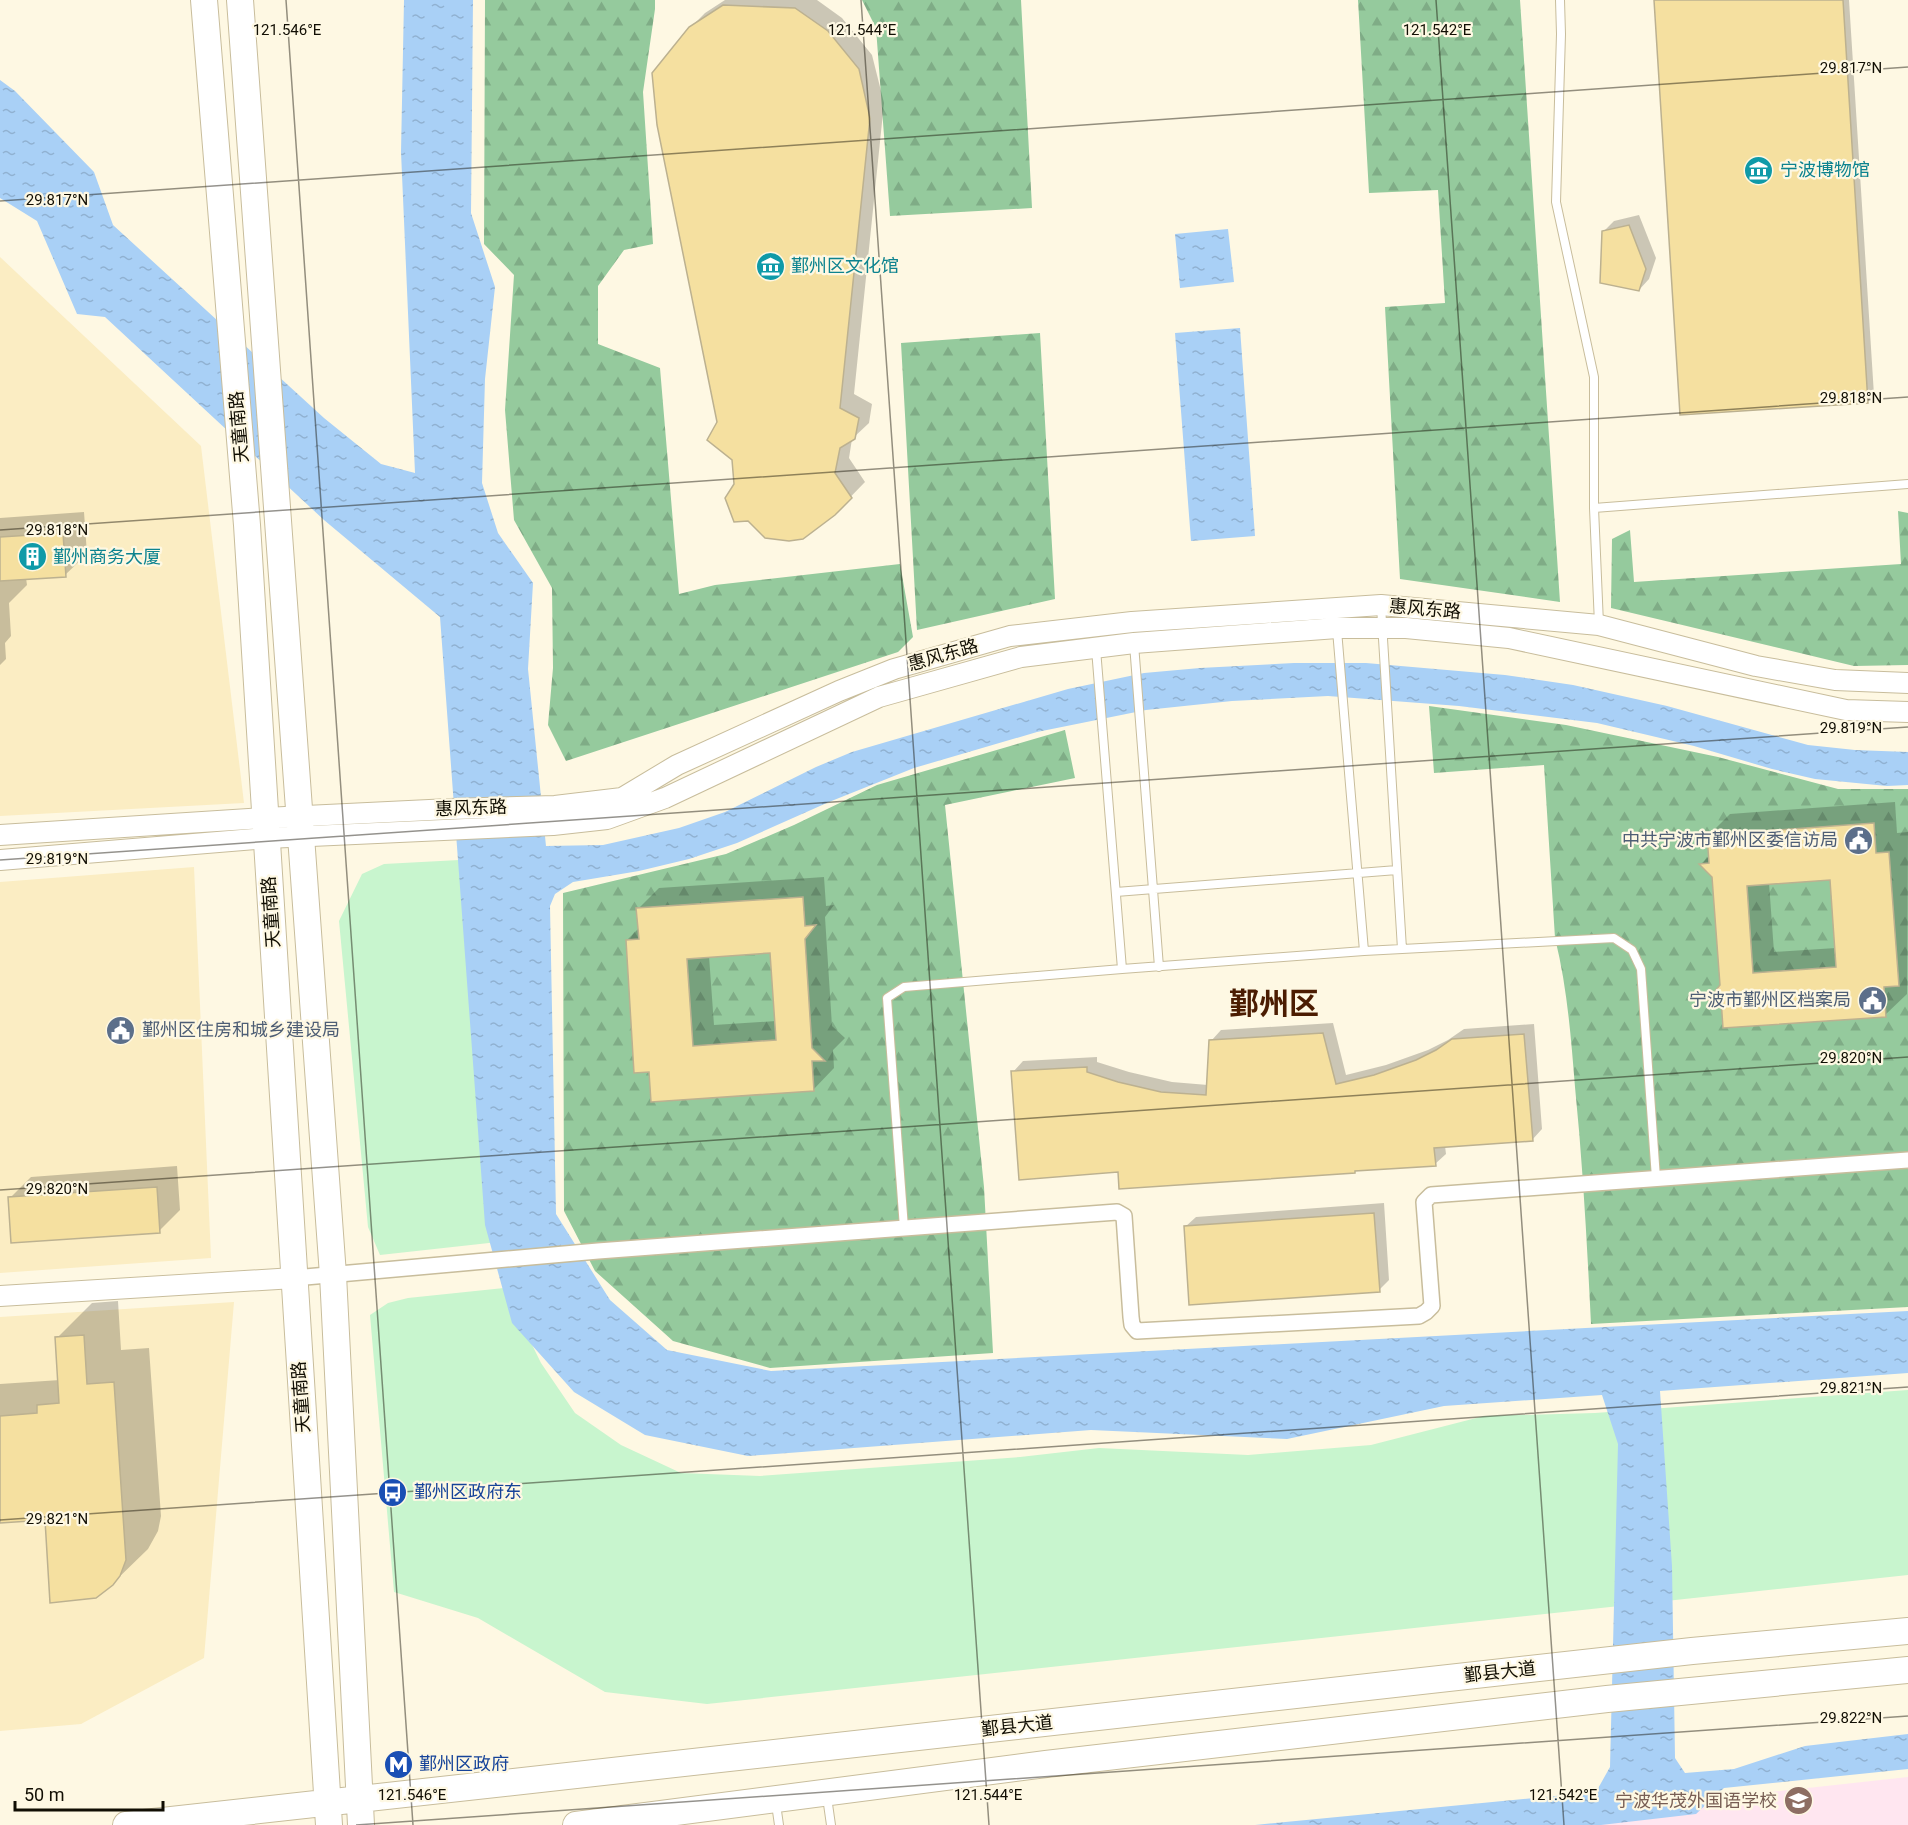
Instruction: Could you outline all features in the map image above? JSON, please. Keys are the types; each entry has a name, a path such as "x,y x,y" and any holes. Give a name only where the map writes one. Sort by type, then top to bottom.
{"main road":[{"name":"天童南路","path":"204,0 247,525 328,1814"},
{"path":"240,0 333,1275 361,1825"},
{"name":"鄞县大道","path":"126,1825 328,1814 360,1799 1692,1651 1908,1631"},
{"path":"576,1825 1046,1764 1607,1699 1908,1670"}],"street":[{"name":"惠风东路","path":"554,815 622,798 677,765 839,691 894,669 1010,636 1094,625 1381,605 1599,625 1756,666 1835,680 1908,683"},
{"name":"惠风东路","path":"0,836 300,827 451,818 554,815 607,819 665,798 879,697 1021,657 1096,646 1337,628 1381,627 1509,638 1846,710 1908,711"},
{"name":"惠风东路","path":"0,860 266,828"},
{"path":"0,1296 294,1278 598,1251 1117,1212 1124,1216 1131,1317 1132,1325 1137,1331 1419,1316 1432,1306 1424,1202 1431,1195 1908,1160"}],"lane":[{"path":"1560,0 1556,202 1594,377 1594,508 1599,625"},
{"path":"1594,508 1908,484"},
{"path":"1381,605 1402,949"},
{"path":"1336,608 1364,951"},
{"path":"1132,622 1159,967"},
{"path":"1094,625 1122,969"},
{"path":"1116,892 1397,870"},
{"path":"903,1228 887,998 904,987 1364,951 1614,938 1632,950 1641,969 1656,1178"},
{"path":"826,1793 831,1825"},
{"path":"775,1800 779,1825"}],"shaded area":[{"path":"0,257 201,446 244,803 0,816"},
{"path":"194,867 211,1258 0,1273 0,882"},
{"path":"234,1302 204,1658 81,1724 0,1731 0,1317"},
{"name":"宁波华茂外国语学校","path":"1908,1777 1908,1825 1470,1825"}],"green space":[{"path":"485,0 655,0 643,92 653,244 624,250 598,286 598,344 660,368 679,594 715,585 900,564 913,637 898,652 566,761 548,725 553,668 552,588 514,520 505,410 514,275 484,244"},
{"path":"862,0 1021,0 1032,208 890,216 876,28"},
{"path":"1358,0 1520,0 1560,602 1400,579 1385,307 1445,303 1438,190 1369,193"},
{"path":"1040,333 1055,599 917,630 901,343"},
{"path":"1898,511 1908,513 1908,665 1854,666 1611,608 1612,539 1630,530 1634,582 1901,564"},
{"path":"1429,706 1566,725 1718,757 1838,789 1908,789 1908,1307 1591,1324 1580,1146 1568,1012 1555,938 1544,765 1434,773"},
{"path":"1065,730 1075,778 945,805 984,1187 993,1353 770,1368 673,1341 595,1271 564,1211 563,893 726,854 794,825 877,785"},
{"path":"459,860 498,1242 380,1255 368,1227 339,921 362,874 384,864"},
{"path":"504,1288 541,1363 575,1413 621,1445 681,1473 760,1476 1020,1457 1099,1448 1248,1455 1371,1445 1484,1416 1595,1413 1908,1390 1908,1575 707,1704 605,1692 478,1618 394,1592 370,1315 388,1303 408,1298"}],"water":[{"path":"404,0 473,0 471,213 495,287 485,379 482,483 498,533 533,583 528,669 546,846 603,845 679,828 725,812 816,767 852,752 1068,689 1144,673 1200,668 1294,663 1366,663 1505,675 1573,685 1667,706 1808,745 1908,752 1908,785 1887,786 1815,779 1694,746 1597,723 1459,706 1328,696 1232,701 1146,710 1037,732 914,768 829,802 737,843 689,859 639,871 573,882 555,894 550,906 556,1214 610,1300 667,1350 771,1371 1908,1311 1908,1373 1660,1391 1672,1566 1675,1758 1685,1773 1734,1769 1805,1746 1908,1734 1908,1769 1724,1788 1696,1814 1601,1825 1255,1825 1596,1792 1610,1767 1618,1444 1602,1395 1444,1406 1287,1439 1091,1430 748,1456 645,1435 574,1392 512,1323 485,1225 440,617 324,520 105,317 77,314 37,221 0,198 0,80 15,91 94,172 113,225 324,418 381,464 415,473 401,152"},
{"path":"1228,229 1234,282 1180,288 1175,234"},
{"path":"1240,328 1255,536 1191,541 1175,333"}],"building":[{"name":"宁波博物馆","path":"1654,0 1843,0 1868,403 1680,415"},
{"name":"鄞州区文化馆","path":"723,5 795,8 828,31 859,69 870,118 840,408 859,418 855,439 840,448 835,473 852,498 835,515 803,539 789,541 765,538 748,521 734,522 725,498 734,484 732,460 707,440 717,422 657,125 652,73 689,27"},
{"path":"1629,225 1646,269 1639,291 1600,283 1602,231"},
{"name":"鄞州商务大厦","path":"63,533 66,577 0,581 0,537"},
{"path":"1874,823 1876,853 1889,852 1899,986 1884,987 1886,1017 1723,1028 1721,999 1708,1000 1720,985 1712,877 1699,864 1709,863 1707,835","holes":["1830,880 1836,967 1753,973 1747,886"]},
{"path":"803,897 805,926 816,925 805,939 812,1048 825,1061 812,1061 814,1091 651,1102 649,1072 634,1073 626,940 639,939 636,908","holes":["770,953 776,1040 693,1046 687,959"]},
{"path":"1323,1033 1336,1084 1374,1075 1416,1060 1452,1039 1524,1034 1533,1141 1434,1148 1436,1166 1355,1171 1355,1173 1119,1189 1118,1172 1019,1180 1011,1071 1087,1067 1087,1072 1118,1082 1161,1092 1206,1095 1209,1040"},
{"path":"157,1187 160,1233 11,1243 8,1197"},
{"path":"1374,1213 1380,1292 1189,1305 1184,1226"},
{"path":"84,1335 87,1384 114,1382 126,1560 120,1576 113,1585 96,1598 50,1603 45,1520 0,1523 0,1416 37,1413 37,1405 59,1403 55,1337"}],"place":[{"name":"宁波博物馆","path":"1759,170"},
{"name":"鄞州区文化馆","path":"770,266"},
{"name":"鄞州商务大厦","path":"32,557"},
{"name":"中共宁波市鄞州区委信访局","path":"1859,840"},
{"name":"宁波市鄞州区档案局","path":"1872,1000"},
{"name":"鄞州区住房和城乡建设局","path":"121,1030"},
{"name":"鄞州区政府东","path":"393,1492"},
{"name":"鄞州区政府","path":"398,1764"},
{"name":"宁波华茂外国语学校","path":"1798,1801"}],"district":[{"name":"鄞州区","path":"1274,1004"}]}
